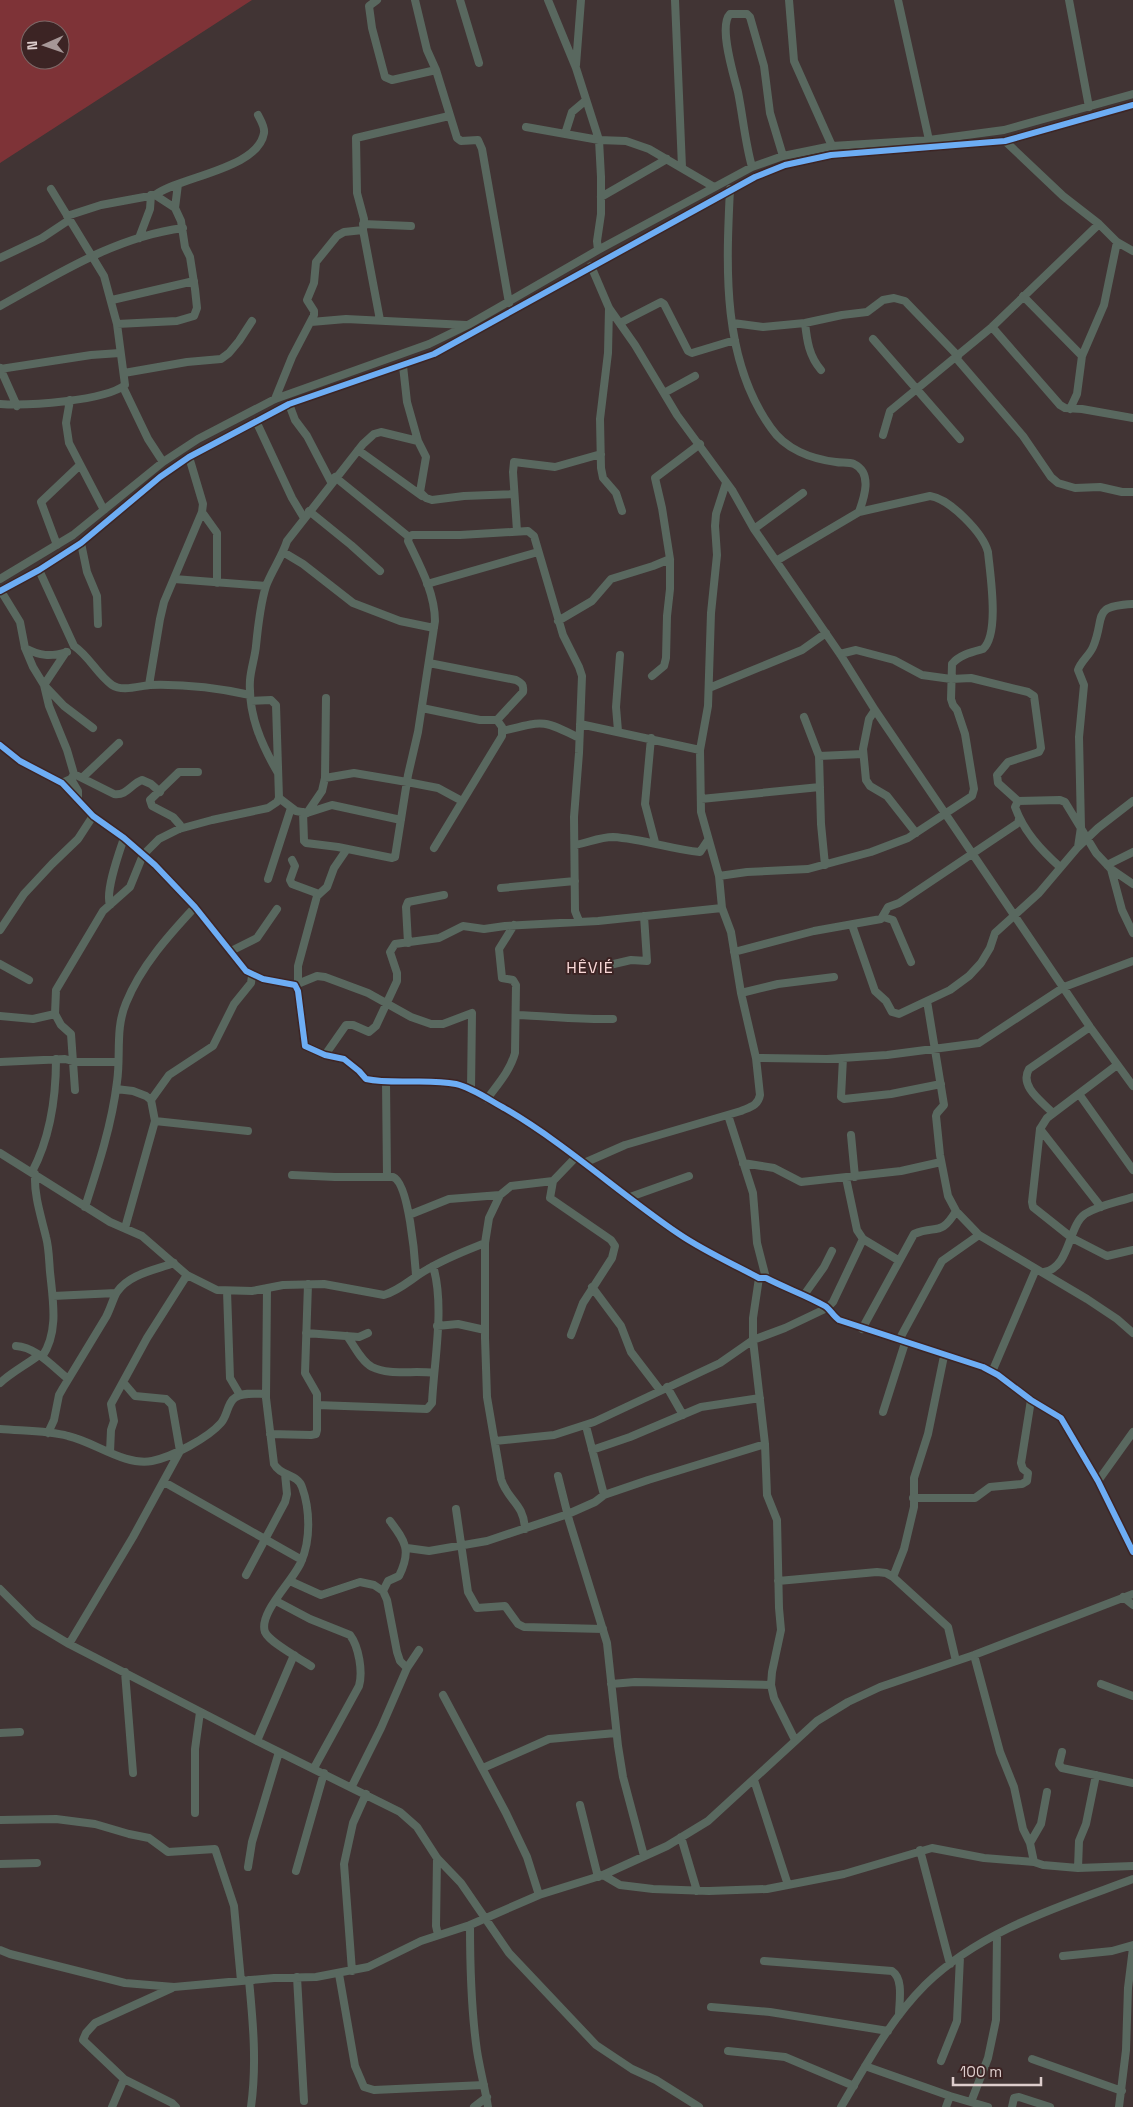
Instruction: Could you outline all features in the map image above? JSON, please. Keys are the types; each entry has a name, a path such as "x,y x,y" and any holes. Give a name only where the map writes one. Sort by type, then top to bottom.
{"street":[{"path":"377,0 370,6 372,28 385,76 392,80 436,70"},
{"path":"415,0 425,43 436,70 458,140 474,140 480,143 509,303"},
{"path":"460,0 479,63"},
{"path":"548,0 576,68 599,140 601,196 597,240 598,250"},
{"path":"576,68 581,0"},
{"path":"676,0 682,167"},
{"path":"790,0 794,61 832,146"},
{"path":"898,0 928,140"},
{"path":"1069,0 1089,107"},
{"path":"752,167 726,38 727,18 730,14 747,14 750,17 764,66 770,113 783,156"},
{"path":"0,579 74,535 163,462 198,439 275,399 429,344 468,325 598,250 752,167 783,156 832,146 928,140 1004,130 1133,94"},
{"path":"565,134 572,112 585,101"},
{"path":"94,728 64,706 44,685 24,648 20,622 0,591 39,570 81,543 160,476 190,457 289,404 434,354 477,332 730,189 785,165 831,155 1006,141 1133,104"},
{"path":"0,258 42,238 68,218 101,205 153,195 251,154 262,141 264,133 264,128 258,115"},
{"path":"380,320 357,193 356,138 449,116"},
{"path":"526,127 599,140 626,141 649,149 714,187"},
{"path":"1006,141 1063,196 1117,242 1133,251"},
{"path":"601,196 667,159"},
{"path":"117,324 177,321 194,316 197,308 194,281 183,228 175,208 178,184"},
{"path":"0,404 17,406 70,400 112,392 123,387 126,381 112,300 104,276 51,189"},
{"path":"730,189 727,265 735,340 751,394 777,437 796,450 818,459 855,464 864,474 866,491 859,512"},
{"path":"153,195 175,208"},
{"path":"139,238 153,195"},
{"path":"165,231 179,217"},
{"path":"883,436 890,411 992,327 1098,224"},
{"path":"275,399 292,357 314,313 307,300 314,283 316,262 337,236 344,232 363,227 411,226"},
{"path":"0,306 34,285 91,256 139,238 183,228"},
{"path":"1070,409 1077,394 1082,356 1104,305 1117,242"},
{"path":"591,266 609,308 677,414 732,490 754,529 826,633 875,710 1090,1027 1133,1086"},
{"path":"112,300 194,281"},
{"path":"1023,296 1082,356"},
{"path":"733,323 763,327 805,323 842,315 863,313 883,300 900,299 905,301 957,357 1023,436 1051,477 1058,483 1076,488 1100,487 1122,492 1133,492"},
{"path":"620,323 662,302 675,323 685,345 692,353 735,340"},
{"path":"609,308 608,354 600,418 601,468 604,478 616,493 622,511"},
{"path":"311,322 346,319 468,325"},
{"path":"124,373 187,362 221,359 239,341 252,321"},
{"path":"805,323 808,346 814,362 821,370"},
{"path":"992,327 1060,405 1070,409 1087,409 1133,418"},
{"path":"873,339 960,439"},
{"path":"17,406 0,368 91,354 120,353"},
{"path":"403,366 407,402 418,441 426,456 420,488 422,496"},
{"path":"664,393 679,383 695,376"},
{"path":"123,387 148,439 163,462"},
{"path":"70,400 66,433 80,465 104,510"},
{"path":"289,404 295,420 307,436 333,480 409,537"},
{"path":"256,421 292,498 306,515 351,545 380,571"},
{"path":"278,773 256,727 251,698 250,678 260,606 266,586 287,541 358,450 377,432 418,441"},
{"path":"652,676 664,666 666,658 670,558 655,478 700,444"},
{"path":"358,450 422,496 432,500 464,496 514,494"},
{"path":"517,531 514,462 555,467 601,454"},
{"path":"149,685 160,619 174,579 202,512 202,504 190,457"},
{"path":"57,545 41,502 80,465"},
{"path":"584,1163 625,1146 728,1115 755,1105 759,1101 756,1058 741,993 732,932 722,908 719,876 701,812 700,750 708,706 711,613 717,555 715,526 716,514 726,483"},
{"path":"754,529 803,493"},
{"path":"719,876 756,871 808,869 825,866 871,852 908,838 972,796 974,789 965,734 957,710 952,705 951,679 954,661 968,653 983,649 990,638 993,602 988,552 983,539 954,509 937,497 930,496 859,512 776,561"},
{"path":"202,512 217,533 217,583"},
{"path":"409,537 412,535 460,535 517,531 528,531 531,533 558,621 563,635 580,667 582,676 574,817 575,911 579,921"},
{"path":"326,698 325,778 322,791 305,813 304,841 306,843 395,857 407,782 422,708 434,628 435,607 408,541 409,537"},
{"path":"81,543 87,572 97,596 98,624"},
{"path":"283,552 303,564 353,603 400,621 434,628"},
{"path":"427,584 538,552"},
{"path":"558,621 592,601 612,579 653,566 670,558"},
{"path":"39,570 74,646 81,651 112,685 122,688 174,685 229,690 251,698 271,700 276,704 279,798 277,802 268,808 180,829 159,839 143,855 130,887 99,917 59,982 56,990 55,1014 71,1034 75,1090"},
{"path":"174,579 266,586"},
{"path":"1078,847 1081,827 1079,737 1084,685 1078,670 1092,649 1102,616 1107,608 1114,605 1133,604"},
{"path":"709,688 802,650 826,633"},
{"path":"74,646 66,652 44,685 48,701 67,750 78,791 78,800"},
{"path":"24,648 43,656 52,656 66,652"},
{"path":"840,654 856,650 894,660 922,675 951,679 971,678 1028,692 1034,696 1041,748 1039,752 1008,762 996,775 998,783 1018,801 1060,800 1065,802 1096,853 1109,867 1133,884"},
{"path":"618,731 616,707 620,655"},
{"path":"422,708 480,720 497,720 522,692 523,686 521,682 516,680 429,663"},
{"path":"48,701 56,696"},
{"path":"875,710 870,719 863,754 868,784 886,796 916,833"},
{"path":"804,718 819,756 825,866"},
{"path":"497,720 503,732"},
{"path":"434,848 503,732 537,722 545,722 579,738"},
{"path":"580,724 700,750"},
{"path":"651,738 645,804 654,842"},
{"path":"84,778 119,743"},
{"path":"0,745 20,761 62,783 93,816 124,838 143,855 195,907 252,976 296,984 317,976 325,977 386,1002 411,1017 431,1024 443,1024 472,1013 471,1090"},
{"path":"819,756 863,754"},
{"path":"180,829 180,825 173,817 151,805 150,800 179,772 198,772"},
{"path":"325,778 354,773 438,788 462,800"},
{"path":"62,783 73,776 84,778 114,794 120,795 129,791 135,783 142,780 151,784 160,792"},
{"path":"701,799 820,787"},
{"path":"279,798 291,808 305,813 332,805 401,820"},
{"path":"1018,801 1015,807 1019,819 1043,853 1060,868"},
{"path":"852,925 875,991 886,1001 892,1012 899,1014 950,990 969,976 985,955 995,933 1039,893 1078,847 1098,828 1133,801"},
{"path":"268,879 291,808"},
{"path":"0,930 24,894 78,839 93,816"},
{"path":"734,952 814,931 878,920 882,917 888,906 899,903 974,854 1018,823 1019,819"},
{"path":"110,905 110,886 124,838"},
{"path":"575,845 608,838 654,842 684,851 700,852 708,840"},
{"path":"347,849 334,868 327,887 319,894 298,966 296,984 304,1044 307,1047 325,1055 344,1059 359,1070 366,1079 386,1082 456,1084 471,1090 530,1123 681,1235 763,1278 804,1295 828,1308 831,1314 839,1320 992,1372 1031,1400 1061,1418 1098,1482 1133,1552"},
{"path":"1109,867 1133,852"},
{"path":"292,860 295,866 290,880 292,884 319,894"},
{"path":"1109,867 1122,910 1133,933"},
{"path":"501,888 575,881"},
{"path":"408,943 406,907 408,902 444,895"},
{"path":"85,1208 97,1170 116,1089 118,1033 126,1003 157,950 195,907"},
{"path":"325,1055 346,1024 369,1032 372,1030 397,977 391,949 395,944 439,938 463,926 484,929 722,908"},
{"path":"231,951 257,938 277,909"},
{"path":"601,967 632,960 647,961 644,916"},
{"path":"882,917 893,920 911,962"},
{"path":"487,1099 503,1079 513,1062 515,1053 516,985 514,980 502,978 499,952 514,925"},
{"path":"756,1058 843,1058 887,1055 979,1043 1064,987 1133,961"},
{"path":"0,964 29,980"},
{"path":"125,1228 150,1145 155,1121 151,1100 169,1075 214,1046 234,1004 249,987 252,976"},
{"path":"741,993 778,984 834,977"},
{"path":"927,1001 944,1105 936,1116 941,1162 948,1196 956,1211 980,1235 1036,1270 1044,1272 1117,1319 1133,1334"},
{"path":"0,1016 33,1019 55,1014"},
{"path":"516,1015 554,1016 560,1019 613,1020"},
{"path":"1053,1113 1026,1084 1025,1076 1029,1069 1090,1027"},
{"path":"843,1058 841,1097 844,1099 891,1094 941,1084"},
{"path":"0,1062 56,1060 102,1064 118,1062"},
{"path":"0,1383 11,1372 40,1356 48,1348 53,1330 53,1296 47,1239 34,1191 33,1173 41,1155 53,1110 56,1060"},
{"path":"1117,1065 1053,1113 1047,1118 1040,1129 1032,1202 1033,1207 1072,1238 1107,1256 1133,1250"},
{"path":"386,1082 387,1177"},
{"path":"116,1089 139,1093 151,1100"},
{"path":"1079,1094 1133,1170"},
{"path":"728,1115 753,1193 763,1278 753,1318 753,1340 765,1444 767,1495 777,1520 781,1630 771,1685 774,1698 794,1740"},
{"path":"155,1121 248,1131"},
{"path":"1040,1129 1101,1207"},
{"path":"851,1135 855,1176"},
{"path":"0,1153 85,1208 110,1222 142,1236 187,1275 217,1290 252,1291 308,1284 324,1284 384,1295 394,1292 416,1276 450,1256 485,1243"},
{"path":"571,1335 583,1303 612,1258 615,1246 611,1240 550,1198 553,1181 576,1157"},
{"path":"743,1163 774,1168 798,1182 901,1171 941,1162"},
{"path":"292,1175 335,1177 393,1176 401,1184 409,1215 416,1276"},
{"path":"630,1197 689,1176"},
{"path":"846,1178 855,1224 863,1239 898,1260"},
{"path":"524,1529 522,1511 502,1483 487,1397 485,1243 489,1218 500,1195 511,1186 553,1181"},
{"path":"409,1215 449,1199 500,1195"},
{"path":"1044,1272 1054,1268 1072,1238 1080,1219 1086,1214 1101,1207 1133,1198"},
{"path":"862,1328 914,1234 942,1229 956,1211"},
{"path":"883,1412 902,1341 942,1260 980,1235"},
{"path":"495,1441 554,1435 586,1426 720,1362 753,1340 785,1328 828,1308 833,1302 863,1239"},
{"path":"804,1295 824,1267 832,1251"},
{"path":"48,1433 56,1416 59,1395 106,1318 113,1305 116,1292 136,1276 174,1263"},
{"path":"317,1405 427,1409 432,1403 437,1326 438,1286 433,1266"},
{"path":"992,1372 1036,1270"},
{"path":"110,1452 111,1430 114,1421 111,1405 148,1338 187,1275"},
{"path":"270,1434 316,1434 318,1430 315,1388 305,1373 308,1284"},
{"path":"592,1287 622,1326 631,1352 664,1388 683,1415"},
{"path":"267,1288 266,1394 274,1464 276,1469 296,1478 301,1484 306,1502 308,1532 302,1560 268,1612 264,1624 269,1638 311,1666"},
{"path":"227,1290 230,1378 240,1395"},
{"path":"53,1296 116,1292"},
{"path":"437,1326 458,1324 485,1330"},
{"path":"306,1333 361,1337 368,1333"},
{"path":"347,1336 372,1367 399,1372 434,1373"},
{"path":"16,1346 25,1348 40,1356 68,1379"},
{"path":"893,1577 904,1549 914,1507 914,1478 928,1434 944,1356"},
{"path":"69,1644 133,1537 180,1452 170,1400 166,1398 135,1396 123,1382"},
{"path":"0,1429 79,1438 110,1452 142,1461 150,1461 180,1452 219,1425 225,1418 231,1401 240,1395 266,1394"},
{"path":"592,1450 707,1406 760,1398"},
{"path":"913,1498 975,1498 990,1487 1022,1484 1027,1481 1028,1473 1023,1469 1022,1464 1031,1400"},
{"path":"586,1426 604,1495"},
{"path":"1098,1482 1133,1432"},
{"path":"407,1548 429,1551 486,1542 568,1514 595,1502 604,1495 765,1444"},
{"path":"246,1575 285,1502 287,1494 285,1474"},
{"path":"558,1476 603,1629 623,1777 644,1856"},
{"path":"164,1482 302,1560"},
{"path":"456,1509 468,1592 477,1608 505,1606 518,1624 524,1627 603,1629"},
{"path":"382,1591 388,1581 399,1576 407,1548 404,1539 390,1521"},
{"path":"778,1581 877,1572 886,1573 893,1577 948,1627 956,1661"},
{"path":"290,1581 321,1596 360,1582 374,1586 382,1591 387,1600 397,1652 400,1661 407,1668"},
{"path":"0,1589 34,1623 69,1644 257,1741 352,1786 410,1819 437,1858 461,1883 509,1953 596,2045 632,2069 656,2080 699,2107"},
{"path":"0,1950 125,1983 174,1987 338,1974 352,1971 380,1962 438,1935 470,1925 539,1895 601,1876 681,1837 708,1821 754,1780 794,1740 817,1721 848,1702 880,1687 974,1655 1133,1594"},
{"path":"1124,1597 1133,1605"},
{"path":"276,1600 310,1619 350,1635 361,1670 359,1686 314,1768"},
{"path":"352,1786 381,1728 407,1668 419,1650"},
{"path":"257,1741 294,1654"},
{"path":"974,1655 1000,1752 1018,1802 1023,1829 1030,1843 1034,1862"},
{"path":"125,1672 133,1772"},
{"path":"611,1684 644,1682 771,1685"},
{"path":"1101,1684 1133,1696"},
{"path":"443,1695 483,1768 527,1857 539,1895"},
{"path":"195,1813 195,1749 200,1712"},
{"path":"0,1733 20,1732"},
{"path":"483,1768 549,1739 616,1733"},
{"path":"248,1867 252,1842 280,1752"},
{"path":"1062,1752 1059,1764 1062,1768 1133,1783"},
{"path":"296,1871 324,1773"},
{"path":"1078,1868 1079,1840 1086,1824 1096,1775"},
{"path":"754,1780 788,1885"},
{"path":"1030,1843 1041,1824 1048,1792"},
{"path":"352,1971 344,1864 353,1823 366,1794"},
{"path":"580,1806 601,1876 620,1885 653,1890 767,1889 844,1874 932,1848 984,1858 1034,1862 1043,1865 1078,1868 1133,1866"},
{"path":"0,1820 56,1819 95,1824 149,1838 168,1852 215,1849 234,1906 254,2040 251,2107"},
{"path":"681,1837 698,1891"},
{"path":"920,1850 950,1964"},
{"path":"437,1858 436,1926 438,1935"},
{"path":"0,1864 37,1863"},
{"path":"841,2107 865,2066 899,2015 925,1986 950,1964 997,1935 1096,1892 1133,1879"},
{"path":"470,1925 473,2012 477,2052 488,2107"},
{"path":"971,2102 988,2058 996,2020 997,1935"},
{"path":"1064,1956 1133,1947 1130,2050 1119,2107"},
{"path":"941,2061 957,2021 960,1957"},
{"path":"764,1961 892,1972 896,1974 899,1981 899,2015"},
{"path":"338,1974 352,2056 364,2087 374,2090 484,2085"},
{"path":"296,1977 304,2101"},
{"path":"174,1987 96,2024 83,2037 87,2045 124,2079 172,2103 176,2107"},
{"path":"711,2007 770,2012 888,2030"},
{"path":"728,2051 784,2057 854,2086"},
{"path":"1032,2059 1122,2091"},
{"path":"865,2066 950,2096 988,2107"},
{"path":"112,2107 124,2079"},
{"path":"946,2107 950,2096"},
{"path":"474,2107 487,2097"},
{"path":"1012,2107 1014,2098 1018,2097 1050,2107"}],"shaded area":[{"path":"0,0 252,0 0,163"}],"cycle path":[{"path":"0,591 39,570 81,543 160,477 189,457 289,404 434,354 755,177 785,165 831,155 1005,141 1133,105"},
{"path":"0,745 20,761 62,783 93,816 124,838 155,865 195,907 246,971 263,979 295,985 298,991 305,1046 325,1055 344,1059 366,1079 377,1081 445,1082 469,1088 549,1137 657,1219 708,1252 759,1278 766,1278 818,1302 827,1307 839,1320 983,1367 998,1375 1031,1400 1061,1418 1098,1481 1133,1552"}],"district":[{"name":"HÊVIÉ","path":"590,967"}]}
